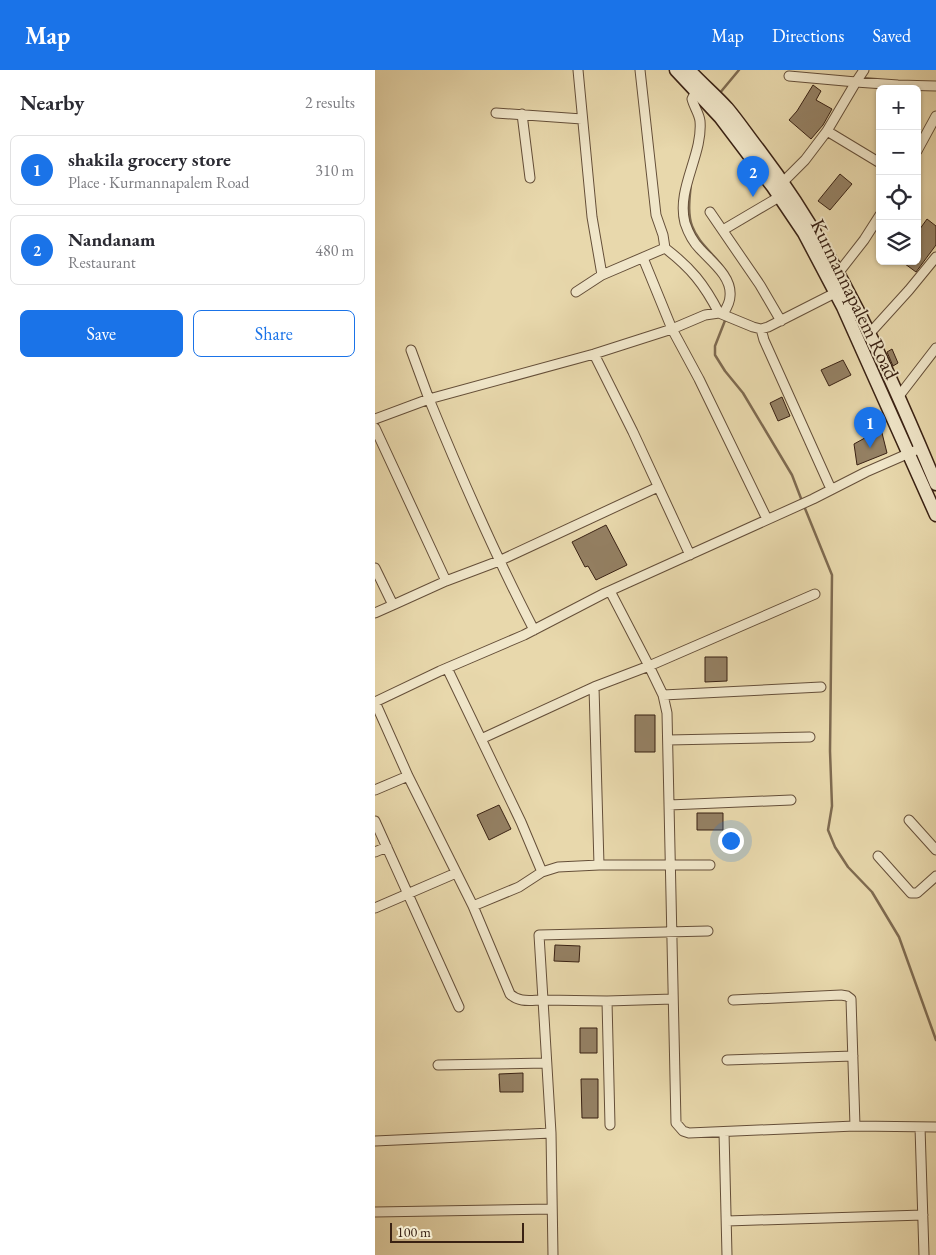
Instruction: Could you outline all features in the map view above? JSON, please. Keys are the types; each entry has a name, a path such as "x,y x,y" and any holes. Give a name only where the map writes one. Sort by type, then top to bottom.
{"main road":[{"name":"Kurmannapalem Road","path":"676,70 696,91 727,108 800,207 839,272 870,333 936,484"},
{"name":"Kurmannapalem Road","path":"689,70 713,101 720,117 804,233 835,293 936,515"}],"street":[{"path":"578,70 593,218 602,275"},
{"path":"640,70 656,215 665,248 691,269 724,314"},
{"path":"783,182 805,160 827,131 864,70"},
{"path":"789,76 899,85 936,86"},
{"path":"696,91 692,99 700,120 699,138 685,195 685,224 696,244 717,266 727,281 731,295 724,314"},
{"path":"496,113 582,119"},
{"path":"522,114 530,178"},
{"path":"921,144 936,116"},
{"path":"827,131 876,161"},
{"path":"723,230 779,197"},
{"path":"710,212 760,285 781,321"},
{"path":"839,272 877,220"},
{"path":"577,292 602,275 665,248"},
{"path":"870,333 936,257"},
{"path":"643,258 672,329 699,379 767,519"},
{"path":"375,420 429,399 594,354 672,329 705,315 724,314 761,329 781,321 835,293"},
{"path":"761,329 764,340 831,489"},
{"path":"899,396 936,348"},
{"path":"411,350 461,476 499,561 534,630"},
{"path":"594,354 633,432 689,555"},
{"path":"375,428 446,581"},
{"path":"673,999 607,1001 520,1000 510,994 473,906 408,776 375,702 534,630 610,591 921,448"},
{"path":"375,613 446,581 499,561 658,487"},
{"path":"375,568 393,605"},
{"path":"610,591 663,694 667,714 676,1123 683,1132 689,1133 855,1126 936,1127"},
{"path":"481,739 594,687 649,666 815,594"},
{"path":"447,668 521,822 541,872"},
{"path":"594,687 599,865"},
{"path":"663,694 821,687"},
{"path":"668,740 810,737"},
{"path":"375,790 408,776"},
{"path":"669,805 791,800"},
{"path":"909,820 936,850"},
{"path":"375,821 459,1007"},
{"path":"375,852 387,847"},
{"path":"878,856 911,893 917,893 936,876"},
{"path":"473,906 519,887 541,872 558,868 599,865 711,865"},
{"path":"375,908 456,874"},
{"path":"553,1255 551,1133 539,935 708,931"},
{"path":"733,1000 841,995 851,999 855,1126"},
{"path":"607,1001 610,1125"},
{"path":"727,1060 853,1056"},
{"path":"438,1065 546,1063"},
{"path":"920,1128 924,1255"},
{"path":"724,1132 727,1255"},
{"path":"375,1141 551,1133"},
{"path":"375,1212 552,1209"},
{"path":"727,1220 923,1215"}],"building":[{"path":"813,85 821,91 816,100 832,109 823,125 811,139 789,120 797,111"},
{"path":"840,174 852,184 830,210 818,201"},
{"path":"927,219 936,226 936,245 916,272 906,265 921,265 921,227"},
{"path":"892,349 898,363 893,366 887,352"},
{"path":"843,360 851,375 829,386 821,370"},
{"path":"782,397 790,416 778,421 770,403"},
{"path":"881,429 887,453 857,465 854,444"},
{"path":"606,525 627,565 596,580 588,566 585,567 572,542"},
{"path":"705,657 727,657 727,681 705,682"},
{"path":"635,715 655,715 655,752 635,752"},
{"path":"499,805 511,829 489,840 477,815"},
{"path":"697,813 723,813 723,830 697,830"},
{"path":"555,945 580,946 579,962 554,961"},
{"path":"580,1028 597,1028 597,1053 580,1053"},
{"path":"523,1073 523,1092 500,1092 499,1074"},
{"path":"581,1079 598,1079 598,1118 582,1118"}],"waterway":[{"path":"719,94 739,70"},
{"path":"691,182 690,221 698,238 725,270"},
{"path":"726,318 715,346 715,355 743,393 792,475 802,501"},
{"path":"804,506 832,575 830,751 832,806 828,830 835,847 848,867 872,892 899,937 936,1040"}],"place":[{"name":"Nandanam","path":"753,197"},
{"name":"shakila grocery store","path":"870,448"}]}
